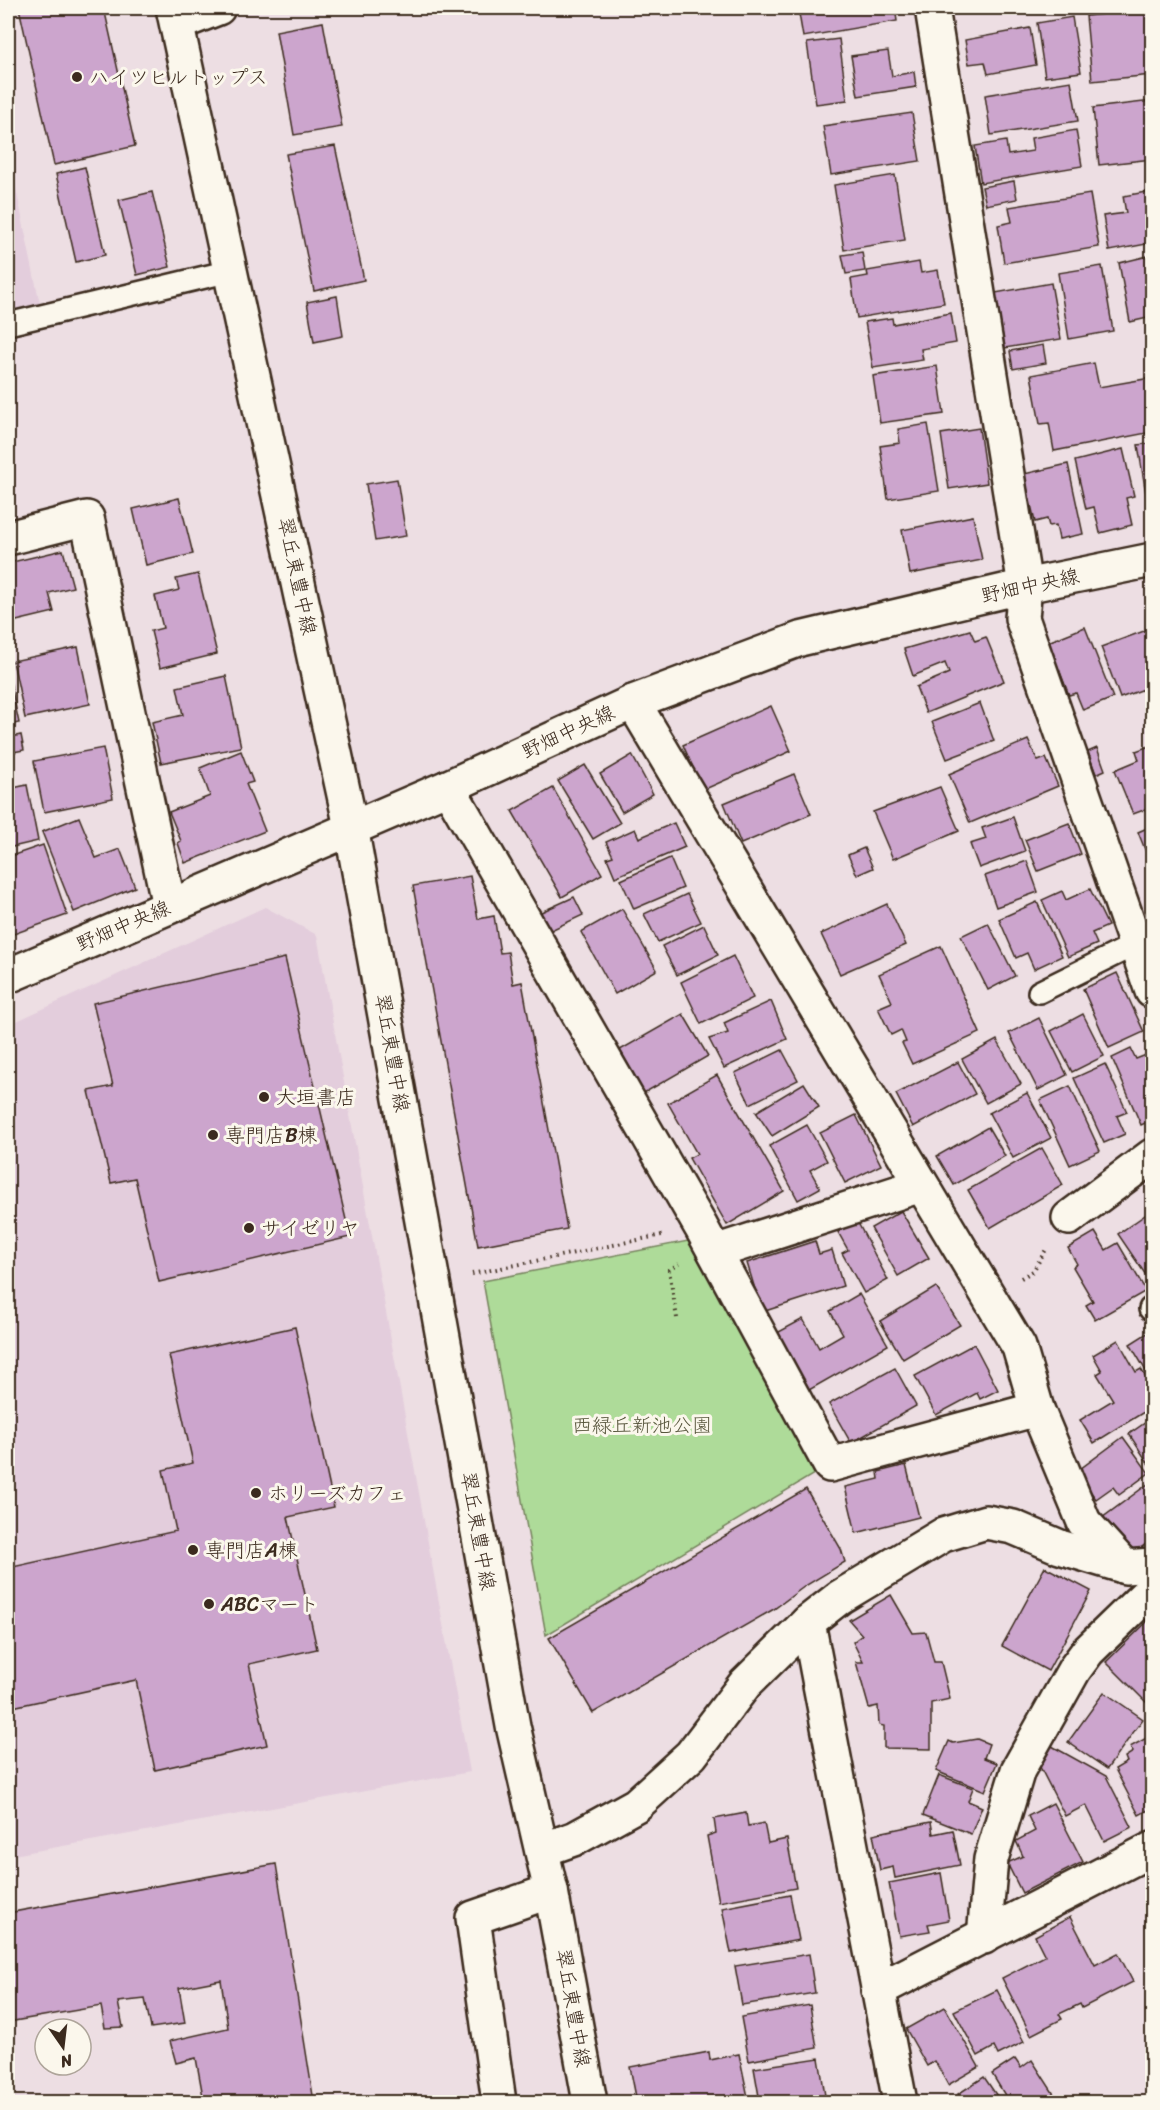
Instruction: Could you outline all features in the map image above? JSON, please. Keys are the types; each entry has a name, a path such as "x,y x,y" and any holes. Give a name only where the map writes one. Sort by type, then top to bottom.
{"street":[{"path":"175,16 218,8"},
{"path":"932,8 1025,586 1022,618 1152,991"},
{"name":"翠丘東豊中線","path":"175,16 351,827 513,1726 551,1891 590,2103"},
{"path":"8,538 87,518 169,906"},
{"name":"野畑中央線","path":"8,976 448,787 633,702 800,639 1025,586 1152,560"},
{"path":"633,702 1019,1347 1037,1409 1084,1522 1139,1566"},
{"path":"448,787 708,1240 830,1465 1037,1409"},
{"path":"1069,1218 1152,1156"},
{"path":"708,1240 921,1185"},
{"path":"542,1850 576,1838 636,1805 691,1755 745,1684 808,1622 840,1597 943,1534 986,1522 1013,1527 1060,1547 1139,1566"},
{"path":"984,1937 991,1859 1018,1770 1074,1670 1088,1651 1152,1589"},
{"path":"808,1622 900,2103"},
{"path":"878,1990 1152,1849"},
{"path":"499,2103 473,1918 551,1891"}],"lane":[{"path":"8,324 230,271"},
{"path":"1039,992 1136,944"}],"path":[{"path":"989,1297 1033,1270 1069,1218"},
{"path":"472,1274 708,1240"}],"shaded area":[{"path":"8,150 40,304 8,312"},
{"path":"265,907 317,935 470,1772 8,1856 8,1025"}],"green space":[{"name":"西緑丘新池公園","path":"688,1241 819,1471 546,1635 483,1281"}],"building":[{"name":"ハイツヒルトップス","path":"19,8 104,8 135,146 54,165"},
{"path":"798,8 895,8 897,21 803,37"},
{"path":"1152,9 1152,75 1092,81 1086,16"},
{"path":"1072,17 1081,72 1045,77 1037,23"},
{"path":"323,22 342,127 294,135 276,31"},
{"path":"1030,28 1036,65 988,74 985,62 969,64 965,40"},
{"path":"839,39 847,100 816,104 807,43"},
{"path":"888,51 892,76 914,72 916,87 858,96 851,56"},
{"path":"1071,81 1078,121 991,135 985,95"},
{"path":"1152,101 1152,159 1099,165 1093,108"},
{"path":"912,113 920,161 831,175 823,126"},
{"path":"1076,130 1082,166 981,183 975,146 1006,141 1008,155 1033,151 1031,138"},
{"path":"335,146 364,280 314,291 286,154"},
{"path":"85,167 105,255 76,262 56,174"},
{"path":"895,175 905,240 844,250 834,185"},
{"path":"1014,181 1017,199 986,205 982,187"},
{"path":"1152,191 1152,243 1109,251 1103,216 1126,213 1123,196"},
{"path":"152,192 170,267 137,275 119,200"},
{"path":"1090,194 1099,247 1004,263 998,225 1012,222 1009,207"},
{"path":"862,252 865,271 846,274 842,255"},
{"path":"1148,256 1152,273 1152,317 1130,322 1119,263"},
{"path":"919,262 921,273 938,270 944,303 857,318 851,279 868,276 867,271"},
{"path":"1102,266 1113,331 1069,339 1058,273"},
{"path":"1051,283 1061,339 1005,348 995,293"},
{"path":"337,296 343,336 314,342 307,302"},
{"path":"951,313 956,343 921,349 923,360 873,368 865,322 892,318 893,324"},
{"path":"1043,345 1046,363 1013,369 1010,351"},
{"path":"1094,363 1099,387 1151,378 1152,432 1054,451 1049,423 1040,424 1031,375"},
{"path":"937,366 944,414 880,423 873,376"},
{"path":"928,424 939,491 888,499 880,446 900,443 898,429"},
{"path":"979,428 987,483 949,489 941,434"},
{"path":"1152,443 1152,505 1148,506 1138,445"},
{"path":"1123,449 1134,496 1126,498 1132,525 1100,533 1094,507 1086,509 1075,461"},
{"path":"1068,464 1083,534 1059,539 1056,525 1049,526 1047,519 1035,522 1024,474"},
{"path":"397,479 406,536 375,541 366,484"},
{"path":"179,498 193,554 146,565 133,509"},
{"path":"973,516 982,560 910,574 902,530"},
{"path":"63,550 73,587 49,593 54,612 8,623 8,563"},
{"path":"198,574 217,654 160,668 151,631 163,628 155,596 179,590 176,579"},
{"path":"1085,627 1113,698 1083,710 1076,693 1069,695 1048,642"},
{"path":"1152,628 1152,686 1120,698 1101,647"},
{"path":"970,630 975,641 986,637 1004,681 926,713 916,687 949,673 945,663 913,676 904,649"},
{"path":"78,647 90,704 25,718 13,661"},
{"path":"8,672 19,723 8,725"},
{"path":"226,676 241,747 161,763 152,722 183,715 177,687"},
{"path":"980,703 994,741 947,759 932,722"},
{"path":"771,706 791,751 703,790 683,745"},
{"path":"21,735 24,750 13,752 11,737"},
{"path":"1028,740 1038,761 1046,758 1058,786 970,823 949,774"},
{"path":"1152,745 1152,807 1133,814 1115,770 1139,760 1136,751"},
{"path":"103,748 113,798 44,812 34,761"},
{"path":"1097,748 1105,770 1096,774 1088,752"},
{"path":"241,751 253,782 246,784 265,831 185,863 178,843 181,841 169,812 210,796 200,768"},
{"path":"632,755 653,794 622,812 600,774"},
{"path":"585,765 620,823 593,839 558,781"},
{"path":"794,774 811,814 741,844 724,803"},
{"path":"27,785 38,841 8,848 8,789"},
{"path":"940,787 959,831 893,859 873,812"},
{"path":"553,788 602,874 562,897 512,811"},
{"path":"79,817 96,858 120,849 135,887 74,912 42,832"},
{"path":"1013,817 1025,851 979,868 970,844 986,839 982,828"},
{"path":"674,823 685,847 615,877 607,858 613,856 606,842 635,829 639,838"},
{"path":"1069,823 1081,854 1038,871 1025,840"},
{"path":"1152,826 1152,861 1150,862 1138,832"},
{"path":"43,845 67,915 8,936 8,857"},
{"path":"864,848 873,868 857,875 848,855"},
{"path":"670,858 683,888 634,909 621,880"},
{"path":"1027,861 1038,892 996,907 985,876"},
{"path":"470,876 478,919 494,916 500,953 508,952 513,984 522,982 567,1229 478,1246 413,886"},
{"path":"1090,889 1108,926 1092,933 1097,944 1068,957 1042,900 1062,891 1066,900"},
{"path":"687,894 701,922 658,942 644,914"},
{"path":"574,897 583,915 547,932 539,913"},
{"path":"1037,902 1062,956 1034,969 1027,953 1016,958 999,919"},
{"path":"887,904 906,945 840,974 821,934"},
{"path":"622,909 657,970 615,994 581,932"},
{"path":"988,923 1015,976 988,990 961,936"},
{"path":"704,925 718,955 677,975 662,946"},
{"path":"941,946 980,1033 912,1064 902,1043 906,1042 901,1030 891,1035 878,1008 892,1002 879,974"},
{"path":"733,956 753,998 701,1024 681,982"},
{"name":"専門店B棟","path":"285,958 350,1237 159,1282 135,1178 111,1183 89,1091 113,1086 93,1003"},
{"path":"1117,973 1144,1032 1109,1048 1083,989"},
{"path":"771,1001 787,1039 724,1068 709,1039 728,1033 724,1023"},
{"path":"683,1014 708,1056 644,1093 620,1050"},
{"path":"1083,1014 1104,1056 1072,1072 1051,1031"},
{"path":"1039,1018 1067,1075 1038,1090 1009,1033"},
{"path":"997,1040 1021,1084 986,1103 962,1059"},
{"path":"1131,1049 1136,1059 1151,1053 1152,1057 1152,1120 1141,1125 1112,1058"},
{"path":"782,1050 798,1080 750,1104 735,1073"},
{"path":"958,1062 975,1094 913,1127 896,1094"},
{"path":"1105,1064 1127,1112 1117,1116 1125,1134 1104,1143 1074,1078"},
{"path":"717,1075 784,1191 727,1225 689,1158 697,1154 668,1103"},
{"path":"804,1083 819,1107 772,1136 756,1112"},
{"path":"1070,1086 1100,1151 1070,1165 1040,1100"},
{"path":"1027,1093 1051,1138 1013,1158 989,1113"},
{"path":"856,1115 881,1165 845,1183 820,1133"},
{"path":"807,1125 827,1161 810,1170 820,1188 798,1200 769,1146"},
{"path":"988,1127 1005,1156 954,1185 937,1156"},
{"path":"1042,1148 1063,1185 990,1228 968,1190"},
{"path":"901,1211 929,1258 898,1276 871,1228"},
{"path":"1148,1213 1152,1219 1152,1284 1118,1234"},
{"path":"857,1221 888,1280 864,1293 842,1253 848,1250 838,1232"},
{"path":"1095,1232 1106,1250 1118,1243 1146,1291 1095,1320 1086,1305 1093,1301 1073,1267 1077,1264 1068,1248"},
{"path":"815,1241 819,1254 832,1250 843,1286 762,1312 747,1263"},
{"path":"936,1287 960,1325 903,1359 880,1321"},
{"path":"859,1294 888,1345 809,1390 777,1333 803,1319 819,1348 843,1334 830,1311"},
{"name":"専門店A棟","path":"295,1327 334,1507 288,1517 317,1649 249,1664 267,1745 155,1770 136,1680 8,1708 8,1568 176,1531 163,1470 193,1463 169,1355"},
{"path":"1152,1330 1152,1381 1130,1344"},
{"path":"1118,1340 1136,1372 1141,1369 1152,1388 1152,1407 1094,1443 1080,1420 1113,1400 1097,1374 1102,1371 1093,1355"},
{"path":"974,1344 998,1390 980,1399 977,1393 936,1415 915,1376"},
{"path":"895,1368 916,1406 851,1443 829,1404"},
{"path":"1152,1418 1152,1469 1129,1434"},
{"path":"1123,1437 1149,1473 1119,1495 1113,1487 1096,1499 1076,1472"},
{"path":"906,1465 919,1517 856,1533 845,1487 879,1479 878,1472"},
{"path":"1152,1481 1152,1539 1138,1550 1124,1548 1102,1518"},
{"path":"806,1489 841,1549 845,1562 805,1586 774,1609 593,1713 549,1638"},
{"path":"1045,1567 1091,1591 1048,1671 1002,1646"},
{"path":"891,1595 913,1633 926,1632 934,1662 941,1662 950,1699 931,1703 931,1749 884,1748 884,1726 879,1725 878,1706 869,1708 856,1662 863,1662 853,1642 862,1635 849,1620"},
{"path":"1152,1617 1152,1704 1150,1706 1106,1662"},
{"path":"1104,1692 1143,1719 1107,1769 1068,1742"},
{"path":"1152,1735 1152,1808 1139,1815 1115,1769 1127,1762 1125,1757 1133,1752 1130,1747"},
{"path":"977,1739 989,1744 984,1758 997,1763 985,1791 936,1771 949,1741 953,1743"},
{"path":"1050,1745 1106,1776 1132,1827 1104,1841 1086,1805 1065,1816 1039,1765"},
{"path":"939,1775 973,1788 968,1801 982,1807 971,1834 923,1815"},
{"path":"1053,1803 1083,1862 1022,1893 1007,1863 1023,1856 1016,1841 1035,1831 1028,1816"},
{"path":"746,1813 748,1826 764,1823 768,1843 787,1839 796,1888 719,1902 707,1836 716,1833 714,1819"},
{"path":"931,1822 933,1834 953,1830 960,1865 895,1878 893,1867 880,1870 873,1834"},
{"path":"276,1864 314,2102 204,2102 196,2058 176,2063 170,2041 228,2028 221,1980 179,1988 185,2023 151,2028 145,1999 118,2002 123,2027 105,2028 101,2006 8,2022 8,1913"},
{"path":"941,1873 949,1920 928,1924 930,1931 899,1936 889,1883"},
{"path":"790,1895 799,1940 731,1953 722,1908"},
{"path":"1070,1917 1095,1965 1118,1953 1133,1982 1082,2008 1080,2004 1059,2014 1062,2019 1031,2035 1002,1978 1045,1956 1035,1936"},
{"path":"809,1954 815,1993 742,2005 735,1966"},
{"path":"997,1990 1024,2042 998,2055 994,2047 978,2056 954,2011"},
{"path":"810,2005 817,2048 749,2061 741,2017"},
{"path":"945,2007 979,2067 948,2085 935,2061 927,2066 906,2029"},
{"path":"709,2052 710,2060 739,2054 749,2102 637,2102 630,2067"},
{"path":"819,2058 826,2102 760,2102 754,2068"},
{"path":"1015,2059 1021,2068 1032,2060 1059,2102 1009,2102 992,2074"},
{"path":"984,2077 1001,2102 963,2102 958,2094"}],"place":[{"name":"ハイツヒルトップス","path":"77,77"},
{"name":"大垣書店","path":"264,1097"},
{"name":"専門店B棟","path":"213,1135"},
{"name":"サイゼリヤ","path":"249,1228"},
{"name":"ホリーズカフェ","path":"256,1493"},
{"name":"専門店A棟","path":"193,1550"},
{"name":"ABCマート","path":"209,1604"}]}
